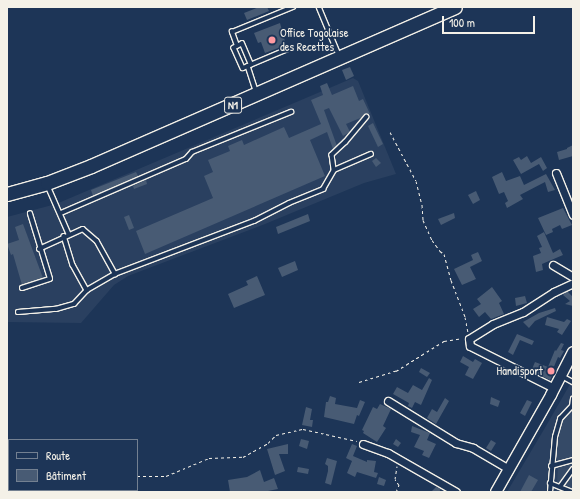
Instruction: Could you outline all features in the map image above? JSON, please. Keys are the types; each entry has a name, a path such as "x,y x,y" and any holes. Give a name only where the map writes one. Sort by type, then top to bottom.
{"highway":[{"name":"N1","path":"7,194 47,183 91,166 340,58 433,12 455,7"}],"main road":[{"path":"496,492 573,352"}],"street":[{"path":"556,173 573,215"},
{"path":"553,265 573,277"},
{"path":"554,388 470,346 469,338 493,324 523,312 554,292 573,284"},
{"path":"388,401 456,443 473,448 509,469"},
{"path":"363,444 398,459 456,492"}],"lane":[{"path":"238,46 232,32 293,7"},
{"path":"318,7 340,58"},
{"path":"257,93 250,65 242,44 234,48 243,68 250,65 288,49"},
{"path":"61,213 186,159 192,152 291,112"},
{"path":"18,312 56,309 74,304 87,290 115,274 254,221 289,203 324,189 334,170 332,155 346,142 367,117"},
{"path":"334,170 371,154"},
{"path":"47,183 69,234"},
{"path":"22,288 50,279 39,249 30,214"},
{"path":"39,249 64,236 82,229 97,242 115,274"},
{"path":"64,236 73,265 87,290"},
{"path":"561,375 573,382"},
{"path":"550,492 551,466 555,437 560,419 572,406 573,399"},
{"path":"551,466 573,460"},
{"path":"560,487 573,469"},
{"path":"550,483 572,492"}],"path":[{"path":"359,382 396,371 444,342 469,338 465,317 451,280 444,254 432,240 423,220 422,205 416,180 390,132"},
{"path":"138,476 166,476 209,458 243,457 268,443 276,435 303,429 356,440 363,444"},
{"path":"396,492 399,485 395,479 398,459"}],"shaded area":[{"path":"353,78 358,81 396,174 364,183 265,224 128,276 114,285 81,323 7,322 7,217 56,204"},
{"path":"573,379 573,492 507,492 546,426"},
{"path":"573,408 573,490 557,484 558,468 555,464 558,437 562,423 565,416"}],"building":[{"path":"259,7 267,7 269,11 247,20 244,13"},
{"path":"280,23 286,45 265,53 261,42 258,43 254,33"},
{"path":"350,67 354,76 346,80 342,70"},
{"path":"327,83 332,95 353,86 359,101 363,99 370,114 346,124 350,132 343,136 329,108 324,110 337,146 333,149 327,132 310,140 325,176 145,254 136,231 213,198 204,176 213,172 208,160 230,151 228,146 242,140 244,145 284,127 289,138 321,124 311,100 323,95 320,86"},
{"path":"373,123 383,144 378,147 368,126"},
{"path":"573,145 573,156 559,160 557,152 567,149"},
{"path":"527,156 531,163 541,157 547,168 543,171 539,164 521,174 513,160 519,157 521,160"},
{"path":"376,158 381,163 376,167 372,161"},
{"path":"136,172 138,176 93,196 91,190"},
{"path":"502,172 506,181 520,176 524,185 546,174 555,190 548,192 545,182 520,195 523,199 507,208 505,203 508,201 504,192 499,194 492,177"},
{"path":"146,180 147,184 134,189 133,186"},
{"path":"476,191 480,200 473,204 468,195"},
{"path":"563,208 572,225 562,229 560,225 552,229 553,232 546,235 538,218"},
{"path":"454,213 455,218 441,225 438,219"},
{"path":"308,214 310,221 278,234 276,227"},
{"path":"129,215 134,228 129,230 124,217"},
{"path":"23,224 43,278 22,285 13,254 11,255 7,244 19,240 15,227"},
{"path":"544,232 553,253 560,249 563,255 542,264 543,270 536,272 533,256 541,253 539,248 542,247 537,236"},
{"path":"478,252 482,261 470,267 476,279 462,285 454,269 473,260 471,255"},
{"path":"295,261 298,270 282,277 278,268"},
{"path":"257,276 265,295 234,308 228,294 248,285 246,281"},
{"path":"492,287 502,301 499,303 504,314 491,319 485,312 479,317 473,309 481,304 477,299"},
{"path":"567,291 573,297 573,306 565,304 570,301 563,295"},
{"path":"525,296 527,303 516,306 515,298"},
{"path":"555,308 556,311 535,321 529,328 523,322 539,313"},
{"path":"547,317 564,322 567,319 571,321 562,335 557,332 559,329 545,325"},
{"path":"517,334 534,341 532,345 520,340 513,355 508,352"},
{"path":"561,343 564,344 561,350 564,351 560,358 558,357 553,369 555,370 550,380 532,369 535,362 548,367 555,350 556,351"},
{"path":"463,356 473,362 475,359 482,363 473,379 465,375 469,367 460,362"},
{"path":"421,368 430,373 427,377 419,372"},
{"path":"429,378 432,380 421,405 415,402 412,408 408,406 409,403 393,394 397,387 408,393 413,385 422,390"},
{"path":"330,396 336,398 335,404 357,408 360,400 365,402 359,416 357,415 354,424 324,417 326,402 328,402"},
{"path":"491,397 500,401 498,407 490,404"},
{"path":"445,398 449,401 436,424 427,418 432,409 437,412"},
{"path":"527,400 532,402 525,416 520,413"},
{"path":"380,404 391,409 383,426 386,428 377,442 363,433 364,431 362,430 373,407 377,409"},
{"path":"306,407 312,409 310,420 313,420 312,427 302,425"},
{"path":"412,426 430,433 427,440 436,444 429,458 422,455 424,451 414,447 420,435 411,432"},
{"path":"301,439 309,441 307,449 299,446"},
{"path":"396,439 401,443 398,447 393,444"},
{"path":"491,440 496,443 491,451 486,448"},
{"path":"288,444 288,454 279,454 285,471 275,475 267,449"},
{"path":"352,444 357,446 353,456 367,462 367,460 376,461 374,472 378,473 376,478 357,472 355,477 347,473 352,461 346,458"},
{"path":"327,458 337,461 331,485 325,483 328,471 328,466 325,464"},
{"path":"298,467 309,469 308,474 297,472"},
{"path":"260,470 264,482 274,478 278,489 263,492 230,492 228,480 247,477"},
{"path":"529,475 538,480 531,492 520,492"},
{"path":"379,477 386,480 384,486 377,484"},
{"path":"436,487 441,489 439,492 431,492"}],"place":[{"name":"Office Togolaise des Recettes","path":"272,40"},
{"name":"Handisport","path":"551,371"}]}
